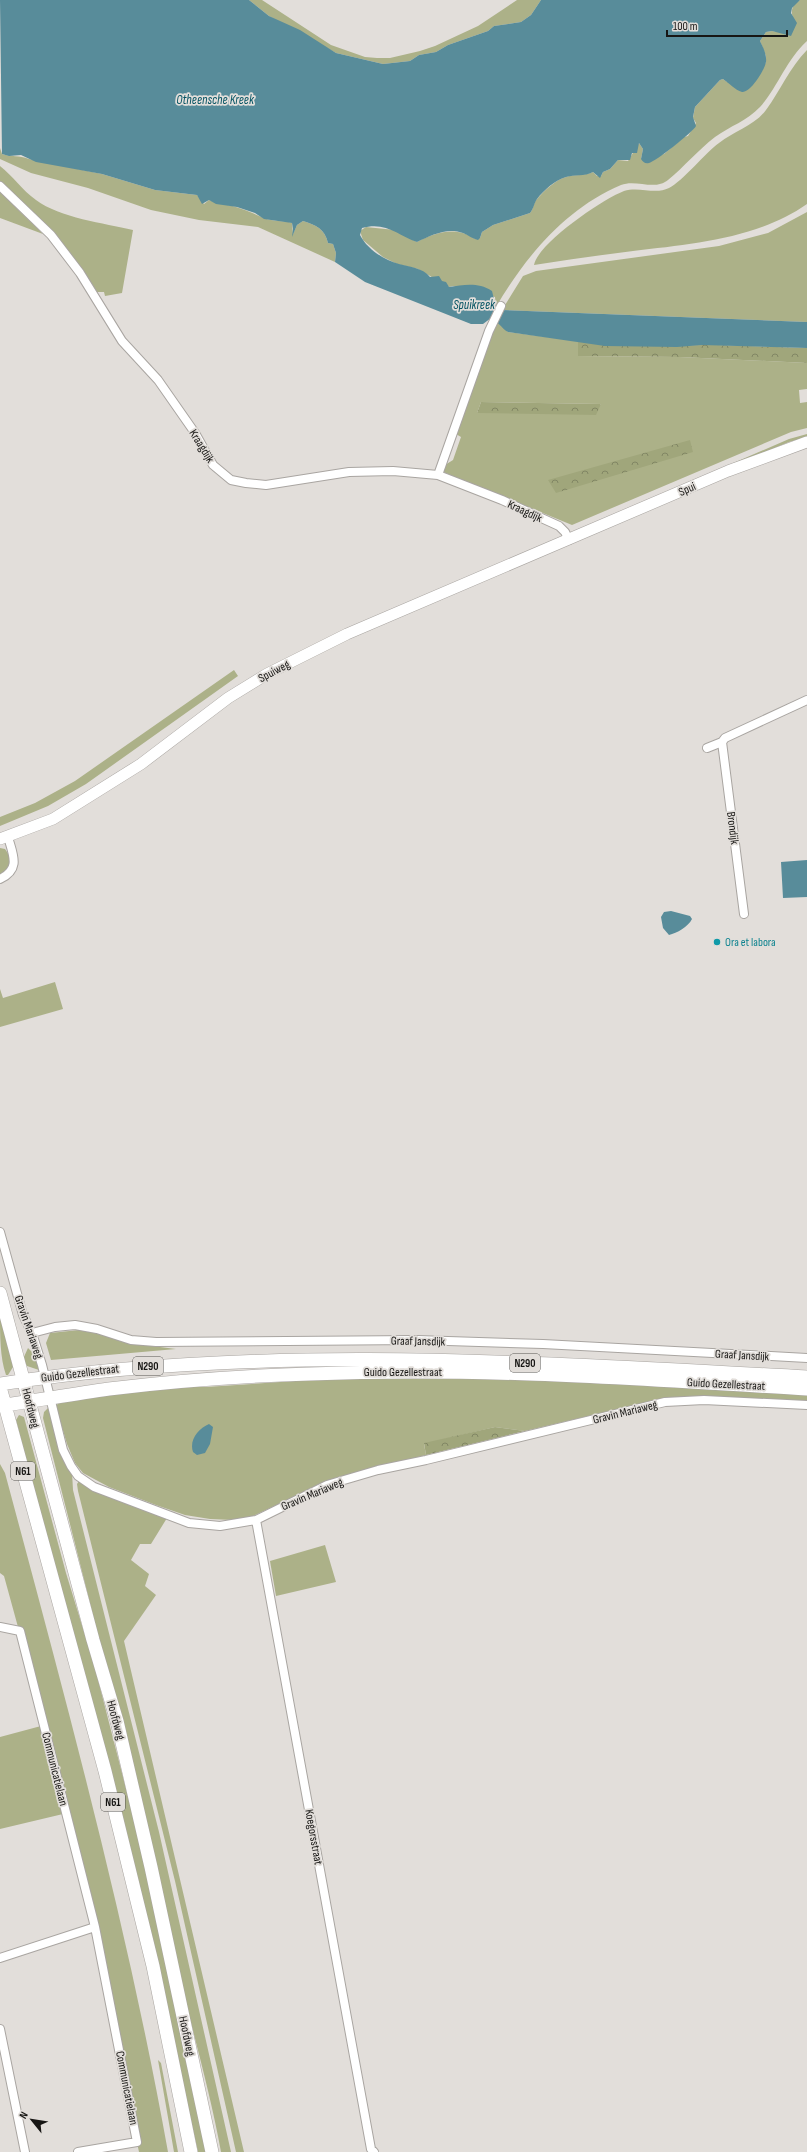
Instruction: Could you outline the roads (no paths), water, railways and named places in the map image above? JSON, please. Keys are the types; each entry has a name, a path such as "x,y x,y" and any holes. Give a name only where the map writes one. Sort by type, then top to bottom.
{"main road":[{"name":"Spui","path":"569,540 728,471 807,442"},
{"name":"Spuiweg","path":"4,838 53,819 93,795 141,764 228,698 267,674 347,634 569,540"},
{"name":"Hoofdweg","path":"0,1293 91,1632 117,1721 151,1867 212,2152"},
{"name":"Guido Gezellestraat","path":"0,1384 114,1368 305,1359 500,1361 807,1377"},
{"name":"Guido Gezellestraat","path":"2,1406 107,1389 172,1382 310,1374 403,1372 497,1373 807,1389"},
{"name":"Hoofdweg","path":"0,1387 2,1406 105,1771 154,1974 191,2152"}],"street":[{"name":"Kraagdijk","path":"0,186 51,235 80,273 122,341 158,380 191,427 213,465 231,480 266,485 349,472 393,471 438,475 502,500 559,526 565,532 569,540"},
{"path":"438,475 493,322 501,306"},
{"path":"707,748 722,742 725,738 807,700"},
{"name":"Brondijk","path":"722,742 744,914"},
{"path":"0,880 9,874 14,863 4,838"},
{"name":"Gravin Mariaweg","path":"0,1232 23,1315 32,1333 46,1378 63,1450 71,1466 78,1476 94,1487 189,1523 220,1526 256,1520 327,1485 378,1470 434,1459 665,1402 704,1400 807,1405"},
{"name":"Graaf Jansdijk","path":"32,1333 55,1327 75,1325 97,1329 131,1340 156,1342 433,1341 543,1344 807,1358"},
{"name":"Koegorsstraat","path":"256,1520 371,2149 374,2152"},
{"name":"Communicatielaan","path":"0,1627 20,1631 94,1927 137,2142 78,2152"},
{"path":"0,1958 94,1927"},
{"path":"0,2029 25,2152"}],"water":[{"name":"Otheensche Kreek","path":"0,0 249,0 269,16 300,30 336,53 383,64 410,61 419,55 436,52 448,45 488,31 494,26 521,22 531,15 541,0 800,0 792,8 791,13 797,23 791,36 772,31 766,32 760,41 765,54 766,62 763,70 753,85 746,91 742,92 734,88 723,79 720,80 695,107 693,117 696,126 674,146 653,161 646,163 641,159 643,149 639,143 637,153 632,153 630,160 618,160 610,169 603,172 600,178 593,172 569,176 558,180 540,196 530,213 493,225 482,232 478,240 457,231 446,231 434,234 417,242 392,230 378,226 362,228 360,235 371,249 382,257 420,270 430,277 439,276 449,287 476,285 487,288 492,291 496,307 502,310 807,322 807,348 702,345 677,347 605,346 508,332 491,318 483,324 471,324 365,282 335,262 336,253 333,244 328,243 325,234 319,228 303,221 297,225 292,237 292,223 264,219 255,213 237,207 216,204 209,200 202,204 197,195 155,190 102,174 36,162 21,155 9,156 2,154"},
{"path":"807,860 807,897 783,898 781,862"},
{"path":"671,911 690,916 692,919 688,925 669,935 663,928 661,917 664,912"},
{"path":"209,1424 213,1427 210,1444 205,1453 197,1455 193,1452 192,1448 193,1439 201,1429"}],"place":[{"name":"Ora et labora","path":"717,942"}],"water label":[{"name":"Spuikreek","path":"474,304"}]}
